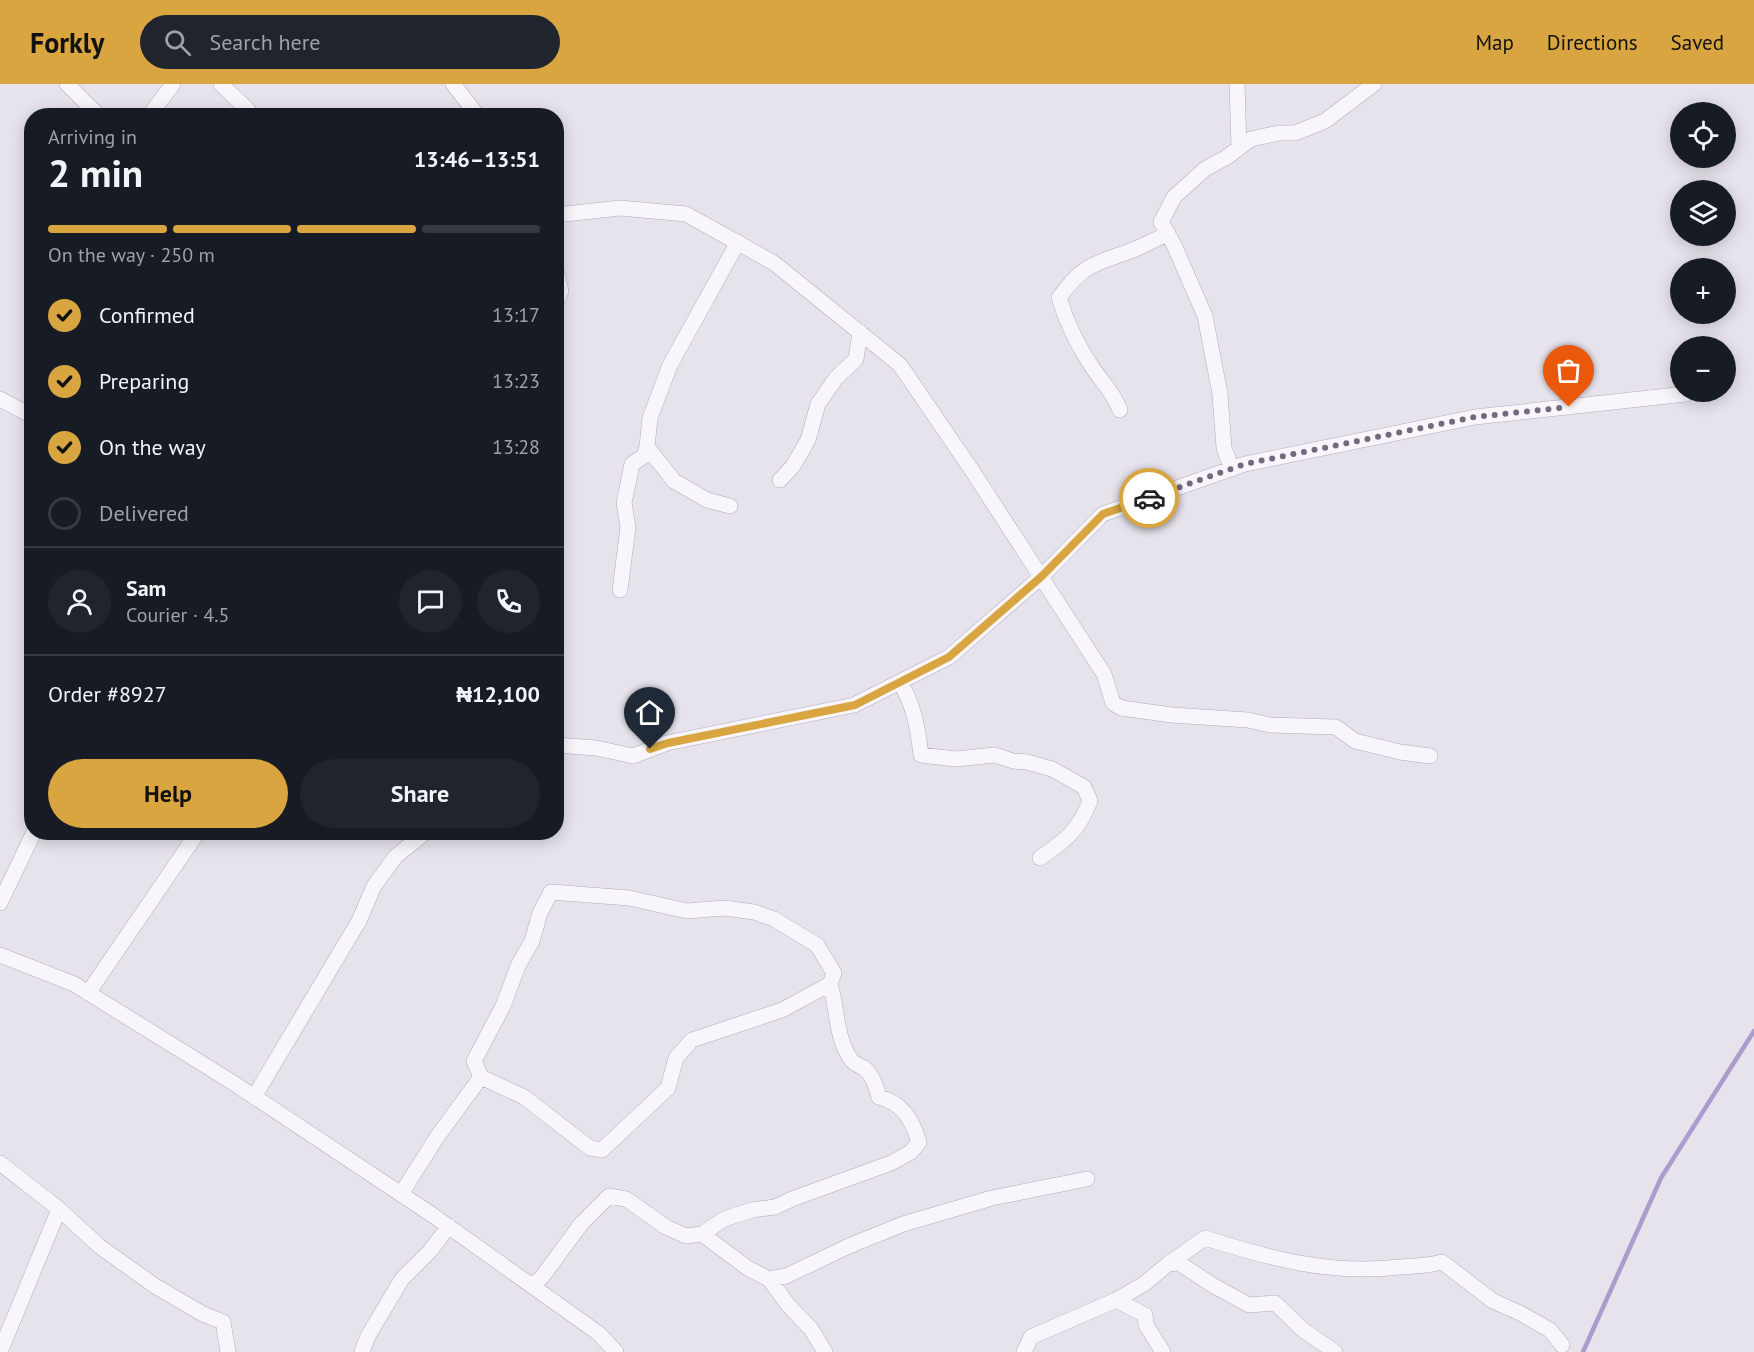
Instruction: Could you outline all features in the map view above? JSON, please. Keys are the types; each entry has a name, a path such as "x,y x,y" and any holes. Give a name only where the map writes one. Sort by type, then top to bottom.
{"street":[{"path":"67,84 91,108"},
{"path":"155,108 173,84"},
{"path":"221,84 246,108"},
{"path":"453,84 472,108"},
{"path":"1237,84 1239,148"},
{"path":"1232,469 1224,448 1220,394 1205,316 1161,222 1174,197 1205,169 1251,139 1279,133 1295,133 1325,121 1374,84"},
{"path":"564,214 620,208 686,214 774,263 900,365 1042,576 1068,621 1104,674 1113,703 1121,708 1172,715 1248,720 1270,725 1336,727 1355,741 1400,752 1430,756"},
{"path":"1120,410 1115,397 1094,370 1068,325 1059,298 1071,280 1092,264 1135,249 1168,233"},
{"path":"620,590 628,526 624,503 632,464 644,456 650,418 670,365 738,242"},
{"path":"780,480 793,466 808,440 818,404 836,378 856,359 860,332"},
{"path":"564,746 596,748 633,756 668,743 855,705 949,657 1042,576 1103,514 1245,464 1475,417 1670,396"},
{"path":"0,399 24,412"},
{"path":"647,447 674,481 707,500 730,507"},
{"path":"900,682 909,697 917,723 921,755 956,759 995,755 1052,769 1084,787 1090,801 1083,819 1065,840 1040,858"},
{"path":"0,903 30,840"},
{"path":"88,993 193,840"},
{"path":"254,1097 359,921 374,886 396,856 416,840"},
{"path":"532,1286 542,1277 581,1224 609,1196 626,1198 666,1227 686,1236 702,1233 724,1219 752,1210 775,1207 891,1163 911,1152 919,1142 904,1112 892,1101 879,1097 875,1082 866,1069 853,1062 838,1030 836,1001 830,984 834,973 817,945 774,919 754,912 724,908 687,911 629,898 551,892 540,913 532,940 518,966 503,1006 474,1061 481,1077 524,1097 590,1148 602,1150 668,1088 675,1058 692,1040 782,1010 830,984"},
{"path":"0,955 74,984 254,1097 449,1226 598,1333 616,1352"},
{"path":"401,1194 437,1137 481,1077"},
{"path":"0,1163 59,1209 99,1246 155,1286 203,1314 223,1322 228,1352"},
{"path":"769,1279 786,1276 849,1246 903,1224 992,1198 1087,1179"},
{"path":"0,1352 59,1209"},
{"path":"362,1352 368,1336 402,1279 430,1251 449,1226"},
{"path":"702,1233 749,1269 769,1279 789,1306 811,1329 825,1352"},
{"path":"1024,1352 1031,1337 1116,1300 1144,1284 1205,1238 1253,1254 1350,1271 1381,1271 1428,1266 1442,1262 1493,1301 1550,1330 1562,1345"},
{"path":"1168,1264 1179,1263 1214,1286 1250,1305 1275,1303 1303,1330 1335,1352"},
{"path":"1116,1300 1145,1316 1146,1325 1163,1352"}],"waterway":[{"path":"1583,1352 1661,1178 1754,1031"}],"way so far":[{"path":"1149,498 1245,464 1475,417 1569,407"}],"route":[{"path":"650,749 668,743 855,705 933,666 949,657 1042,576 1103,514 1149,498"}]}
